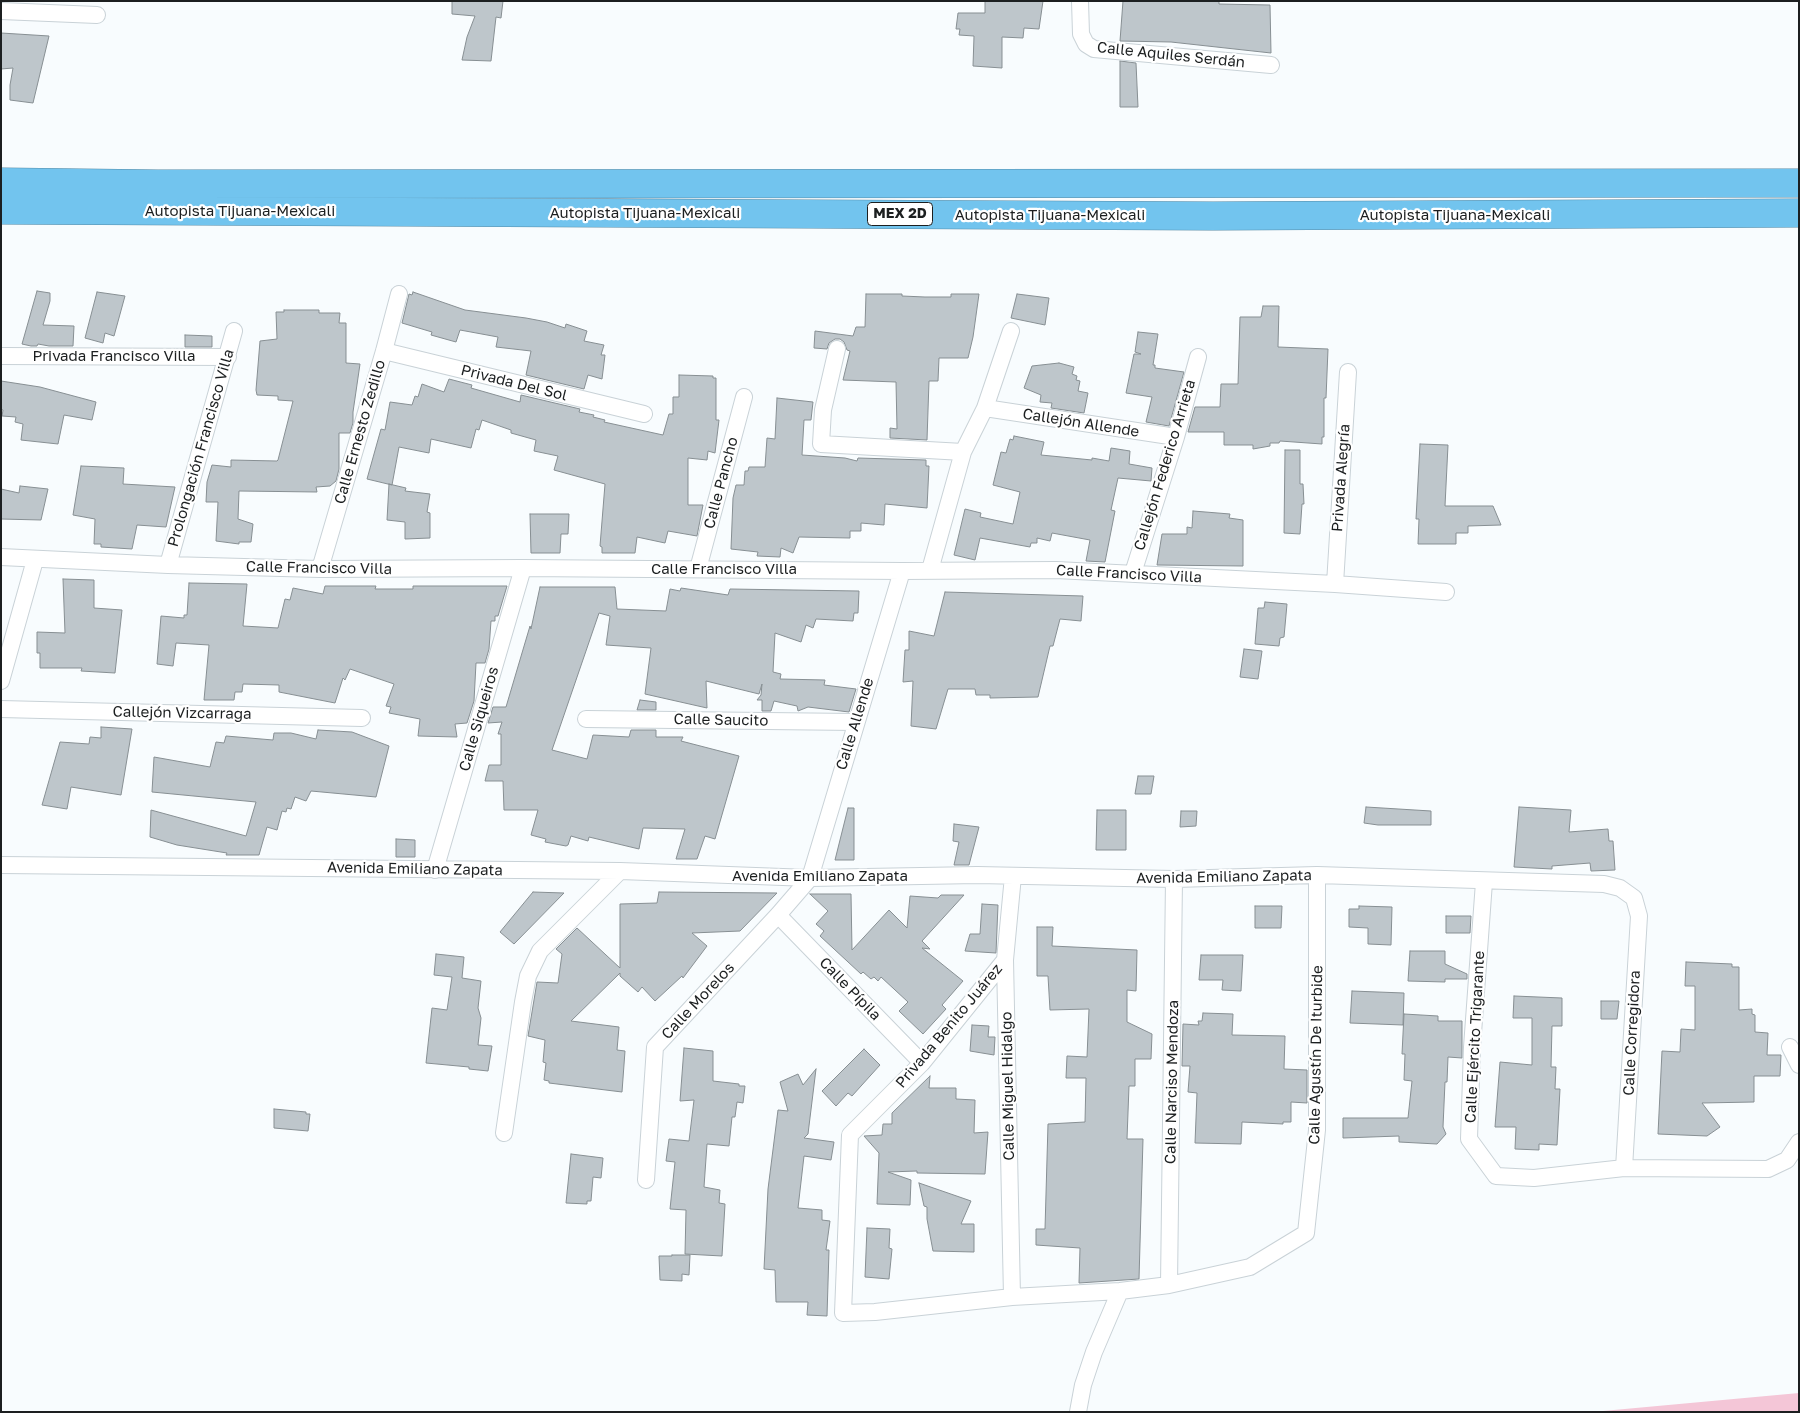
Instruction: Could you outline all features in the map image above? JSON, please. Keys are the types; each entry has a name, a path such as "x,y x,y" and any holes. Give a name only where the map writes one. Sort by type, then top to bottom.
{"highway":[{"name":"Autopista Tijuana-Mexicali","path":"1,182 158,184 1799,183"},
{"name":"Autopista Tijuana-Mexicali","path":"1,210 1203,216 1799,213"},
{"path":"1,228 56,211"}],"street":[{"name":"Calle Aquiles Serdán","path":"1080,1 1081,34 1086,44 1094,49 1271,65"},
{"path":"1,11 97,15"},
{"name":"Calle Ernesto Zedillo","path":"320,569 399,294"},
{"name":"Prolongación Francisco Villa","path":"168,565 228,357 234,330"},
{"path":"930,570 963,452 985,408 1011,331"},
{"path":"837,349 823,410 821,444 963,452"},
{"name":"Privada Del Sol","path":"384,351 644,414"},
{"name":"Privada Francisco Villa","path":"1,356 228,357"},
{"name":"Callejón Federico Arrieta","path":"1132,573 1176,437 1198,357"},
{"name":"Privada Alegría","path":"1335,584 1348,372"},
{"name":"Calle Pancho","path":"698,569 744,397"},
{"name":"Callejón Allende","path":"985,408 1176,437"},
{"name":"Calle Francisco Villa","path":"1,557 35,560 320,569 1056,570 1335,584 1446,592"},
{"path":"1,680 35,560"},
{"name":"Calle Siqueiros","path":"435,870 523,568"},
{"name":"Calle Allende","path":"810,878 902,571"},
{"name":"Callejón Vizcarraga","path":"1,709 362,718"},
{"name":"Calle Saucito","path":"586,719 856,722"},
{"name":"Avenida Emiliano Zapata","path":"1,864 620,871 810,878 1013,876 1174,879 1317,876 1604,884 1620,888 1634,898"},
{"path":"504,1134 528,976 540,952 620,871"},
{"name":"Calle Miguel Hidalgo","path":"1012,1297 1005,960 1013,876"},
{"name":"Calle Agustín De Iturbide","path":"1169,1285 1250,1267 1306,1233 1317,1130 1317,876"},
{"name":"Calle Morelos","path":"646,1180 655,1047 810,878"},
{"name":"Calle Narciso Mendoza","path":"1169,1285 1174,879"},
{"name":"Calle Ejército Trigarante","path":"1484,882 1472,1047 1470,1139 1496,1176 1534,1178 1624,1168"},
{"name":"Calle Corregidora","path":"1624,1168 1639,916 1634,898"},
{"name":"Calle Pípila","path":"778,915 922,1063"},
{"name":"Privada Benito Juárez","path":"1005,960 922,1063 850,1135 843,1313 875,1312 1012,1297"},
{"path":"1790,1047 1799,1065"},
{"path":"1624,1168 1768,1169 1787,1160 1799,1142"},
{"path":"1012,1297 1120,1292 1169,1285"},
{"path":"1078,1412 1094,1352 1120,1292"}],"shaded area":[{"path":"1799,1393 1799,1412 1592,1412"}],"building":[{"path":"452,1 503,1 501,18 496,17 491,61 462,60 467,37 475,16 452,14"},
{"path":"985,1 1043,1 1039,29 1024,28 1023,38 1002,37 1002,68 973,66 974,36 959,35 960,29 956,29 958,13 985,13"},
{"path":"1123,1 1219,1 1219,4 1270,5 1271,53 1171,42 1120,41"},
{"path":"1,33 49,36 33,103 10,100 13,68 1,69"},
{"path":"1120,61 1136,63 1138,107 1120,107"},
{"path":"37,291 50,293 50,301 43,325 74,326 73,346 38,344 37,346 31,346 22,344"},
{"path":"97,292 125,296 114,336 105,333 103,343 85,338"},
{"path":"413,292 465,310 526,318 565,328 566,324 587,331 584,341 604,345 601,355 605,355 602,379 588,375 584,389 526,375 531,351 496,347 498,337 460,330 456,342 431,335 432,332 402,323 409,294 412,295"},
{"path":"866,294 951,297 951,294 979,294 968,358 939,358 938,381 929,381 927,440 890,438 890,428 897,429 896,382 843,380 850,351 847,350 844,342 840,339 835,339 829,343 827,349 814,348 815,331 853,336 856,327 865,327"},
{"path":"1017,294 1049,298 1045,325 1011,318"},
{"path":"1263,306 1279,306 1278,347 1328,349 1326,398 1324,398 1324,437 1322,437 1322,444 1280,441 1279,443 1270,443 1270,446 1253,449 1253,445 1224,445 1224,432 1188,432 1195,407 1220,407 1221,384 1238,384 1240,317 1261,317"},
{"path":"284,310 319,310 319,313 340,313 339,323 346,323 346,363 360,364 353,423 350,433 339,433 339,469 336,481 330,486 316,487 317,492 239,491 238,519 253,524 251,542 239,542 239,544 216,541 218,502 206,502 207,482 212,465 231,467 231,460 278,460 293,401 278,400 278,396 257,395 256,390 260,341 277,339 276,312 284,312"},
{"path":"1138,332 1158,334 1153,365 1155,365 1155,368 1184,372 1169,426 1146,422 1152,397 1126,393 1134,354 1141,354 1135,352"},
{"path":"185,335 212,336 212,347 185,347"},
{"path":"1059,363 1074,367 1072,374 1077,376 1076,380 1080,381 1078,391 1088,393 1084,413 1051,408 1052,403 1040,402 1041,395 1024,388 1032,366"},
{"path":"679,375 713,376 713,378 716,378 716,420 719,420 715,453 708,451 707,460 688,458 688,505 703,505 697,536 668,531 665,543 637,537 635,553 602,553 602,547 600,546 605,484 554,470 558,456 534,451 536,440 511,433 511,430 482,420 479,430 476,429 471,448 431,439 429,453 399,447 392,485 367,479 381,429 385,430 390,402 412,405 415,396 418,397 422,384 444,392 449,379 472,385 471,388 520,402 521,395 580,409 579,412 594,415 593,417 605,420 604,422 663,435 669,414 673,414 673,397 679,397"},
{"path":"1,381 40,387 96,402 92,420 64,415 58,444 21,440 23,424 15,422 16,417 2,416"},
{"path":"777,398 813,402 811,420 804,420 802,455 845,458 857,461 858,458 926,460 926,466 929,466 927,508 885,504 884,525 861,523 861,531 850,531 850,538 799,537 793,553 781,548 780,557 757,556 758,552 731,549 733,498 736,485 744,485 745,471 748,471 749,467 765,467 767,438 775,439"},
{"path":"1014,436 1044,442 1041,455 1109,461 1111,448 1130,451 1129,464 1152,468 1151,481 1118,478 1111,510 1115,511 1105,562 1086,561 1090,540 1052,533 1050,541 1037,538 1037,543 1031,543 1030,547 980,538 975,560 954,555 965,509 981,513 980,517 1013,524 1020,492 993,485 1001,452 1006,453 1010,439 1013,440"},
{"path":"1420,444 1448,445 1445,506 1493,506 1501,525 1468,526 1468,533 1456,533 1456,544 1418,544 1419,519 1416,519"},
{"path":"1285,450 1300,450 1300,484 1303,484 1304,504 1302,504 1300,534 1284,533"},
{"path":"81,466 124,468 123,484 175,487 166,527 137,525 132,549 101,547 101,544 94,544 95,519 73,515"},
{"path":"389,484 406,488 405,491 430,494 427,512 430,513 430,538 405,539 405,522 387,520"},
{"path":"20,486 48,489 41,520 1,519 1,489 19,493"},
{"path":"1193,511 1230,514 1229,518 1243,520 1243,566 1157,565 1162,534 1187,534 1187,527 1192,528"},
{"path":"530,514 569,514 568,534 561,534 560,553 531,553"},
{"path":"63,579 94,580 94,608 122,610 115,673 81,671 82,668 40,668 40,653 37,653 37,632 65,633"},
{"path":"189,583 247,584 243,626 278,628 285,599 290,600 293,588 323,594 325,586 376,586 375,589 413,589 413,586 507,586 498,616 495,616 495,621 491,621 489,649 485,663 476,663 474,701 467,723 455,724 457,737 418,736 420,719 389,713 391,707 386,706 394,684 350,669 345,680 343,678 335,703 279,692 279,685 243,684 242,692 235,692 234,700 204,700 209,645 176,643 173,666 157,664 161,616 184,618 184,615 187,615"},
{"path":"540,587 615,587 617,609 666,611 670,589 680,591 681,588 728,595 730,589 859,591 858,613 854,613 853,621 816,619 813,628 806,625 801,642 775,633 773,672 781,674 780,679 825,680 824,685 856,689 849,712 808,707 798,711 797,706 774,701 771,711 762,711 762,700 757,700 761,695 762,684 759,694 706,681 707,708 645,694 651,648 606,645 610,616 599,613 552,750 587,759 593,735 629,737 631,730 656,730 656,737 683,737 681,741 739,756 715,839 705,836 697,859 676,859 685,829 643,828 639,849 589,837 588,841 571,836 566,846 545,842 546,839 531,835 538,810 504,810 503,781 485,781 489,765 501,765 501,734 498,734 502,722 488,723 493,707 506,707 530,626 531,629"},
{"path":"945,592 1083,596 1081,621 1060,619 1053,646 1050,646 1038,697 990,698 990,695 976,695 975,689 948,689 936,729 911,726 913,681 903,682 905,650 909,650 909,631 934,636"},
{"path":"1265,602 1287,604 1284,637 1280,638 1279,646 1255,644 1258,608 1264,608"},
{"path":"1244,649 1262,651 1258,679 1240,677"},
{"path":"640,700 656,702 656,710 637,710"},
{"path":"101,727 132,729 121,795 71,787 67,809 42,805 60,742 89,744 90,737 101,738"},
{"path":"318,730 352,732 389,746 376,797 311,791 306,801 295,797 291,809 287,808 286,812 282,811 277,830 267,827 259,855 226,855 227,853 177,845 150,837 151,810 246,836 256,802 152,792 154,757 210,767 216,742 224,743 226,736 273,740 274,733 291,733 316,739"},
{"path":"1138,776 1154,776 1151,794 1135,794"},
{"path":"1366,807 1431,811 1431,825 1378,825 1364,823"},
{"path":"1519,807 1571,810 1569,832 1608,829 1609,841 1613,841 1615,870 1591,871 1590,863 1552,866 1552,869 1514,867"},
{"path":"848,808 854,808 854,860 835,860"},
{"path":"1097,810 1126,810 1126,850 1096,850"},
{"path":"1181,811 1197,811 1196,826 1180,827"},
{"path":"954,824 979,827 969,865 954,865 959,842 953,841"},
{"path":"396,839 415,840 415,857 396,857"},
{"path":"533,892 564,893 514,944 500,932"},
{"path":"659,892 777,893 740,931 692,933 707,946 683,978 682,976 655,1001 642,987 638,992 620,976 620,973 571,1021 619,1027 617,1050 625,1051 622,1092 549,1083 549,1081 544,1080 546,1063 543,1062 545,1040 528,1036 537,982 558,983 562,954 556,949 577,928 620,968 620,904 657,903"},
{"path":"810,894 851,894 852,950 889,910 907,928 910,896 938,898 941,895 964,895 922,941 930,949 922,948 963,981 942,1005 946,1009 923,1034 899,1011 908,1002 881,977 878,981 874,977 871,979 863,972 861,974 820,936 824,931 816,924 828,911"},
{"path":"982,904 998,905 996,953 965,951 970,934 980,934"},
{"path":"1255,906 1282,906 1281,928 1255,928"},
{"path":"1359,906 1392,907 1391,945 1368,944 1368,928 1349,927 1349,909 1359,909"},
{"path":"1446,916 1471,916 1470,933 1446,933"},
{"path":"1037,927 1053,927 1052,946 1137,950 1136,991 1127,990 1127,1022 1152,1034 1151,1059 1135,1059 1135,1086 1129,1086 1127,1139 1143,1139 1139,1279 1079,1283 1080,1248 1036,1245 1036,1229 1045,1229 1048,1124 1085,1122 1086,1078 1066,1078 1067,1056 1087,1057 1089,1009 1050,1010 1048,976 1037,976"},
{"path":"1410,951 1445,951 1445,964 1467,974 1467,979 1445,979 1445,982 1408,981"},
{"path":"436,954 464,957 462,978 481,981 478,1008 481,1018 478,1045 492,1046 488,1071 469,1069 469,1067 426,1063 432,1008 447,1010 452,977 434,975"},
{"path":"1201,955 1243,955 1241,991 1222,990 1223,980 1199,980"},
{"path":"1686,962 1732,964 1732,967 1739,967 1739,1010 1752,1009 1752,1014 1755,1015 1755,1032 1768,1033 1767,1055 1781,1055 1780,1076 1754,1076 1754,1102 1702,1103 1720,1127 1707,1136 1658,1134 1662,1051 1680,1052 1681,1029 1695,1030 1695,986 1685,986"},
{"path":"1352,991 1404,993 1403,1025 1350,1023"},
{"path":"1514,996 1562,998 1562,1026 1552,1026 1551,1067 1556,1067 1555,1089 1560,1089 1557,1145 1539,1144 1539,1150 1515,1149 1516,1127 1495,1127 1500,1062 1532,1065 1532,1018 1513,1018"},
{"path":"1601,1001 1619,1001 1617,1019 1601,1019"},
{"path":"1203,1013 1233,1014 1232,1035 1285,1036 1284,1069 1307,1070 1307,1103 1291,1102 1291,1122 1283,1122 1283,1124 1242,1122 1241,1144 1195,1143 1197,1093 1188,1092 1190,1066 1182,1066 1183,1024 1199,1025 1198,1021 1202,1021"},
{"path":"1404,1014 1438,1016 1438,1021 1462,1021 1462,1058 1448,1057 1443,1127 1446,1134 1437,1144 1399,1142 1399,1136 1343,1138 1343,1118 1408,1118 1412,1081 1404,1080 1405,1054 1402,1054"},
{"path":"972,1025 989,1026 988,1037 995,1037 994,1055 970,1051"},
{"path":"684,1048 713,1051 713,1081 745,1086 743,1103 737,1102 735,1117 732,1117 729,1146 707,1144 704,1187 720,1190 719,1203 725,1204 722,1256 685,1254 686,1210 670,1209 675,1162 666,1161 669,1139 689,1141 694,1100 680,1101"},
{"path":"864,1049 880,1065 852,1096 848,1093 836,1106 822,1091"},
{"path":"816,1069 808,1134 804,1138 834,1142 831,1160 804,1156 798,1208 822,1210 822,1220 830,1221 826,1250 829,1250 827,1316 807,1315 808,1302 776,1302 775,1270 764,1269 768,1189 778,1110 788,1111 780,1082 798,1074 803,1085"},
{"path":"930,1076 929,1088 956,1088 956,1099 975,1100 974,1133 988,1132 985,1174 917,1173 917,1171 888,1172 911,1180 910,1205 877,1204 879,1153 864,1136 882,1135 883,1124 892,1124 892,1113"},
{"path":"274,1109 310,1114 308,1131 274,1128"},
{"path":"571,1154 603,1158 601,1178 593,1177 591,1201 587,1201 587,1204 566,1203"},
{"path":"919,1183 971,1201 961,1224 974,1224 974,1252 933,1251 927,1219 927,1207 924,1206"},
{"path":"867,1228 890,1229 889,1248 892,1249 889,1279 865,1277"},
{"path":"690,1255 689,1275 682,1274 682,1281 660,1280 659,1256"}]}
